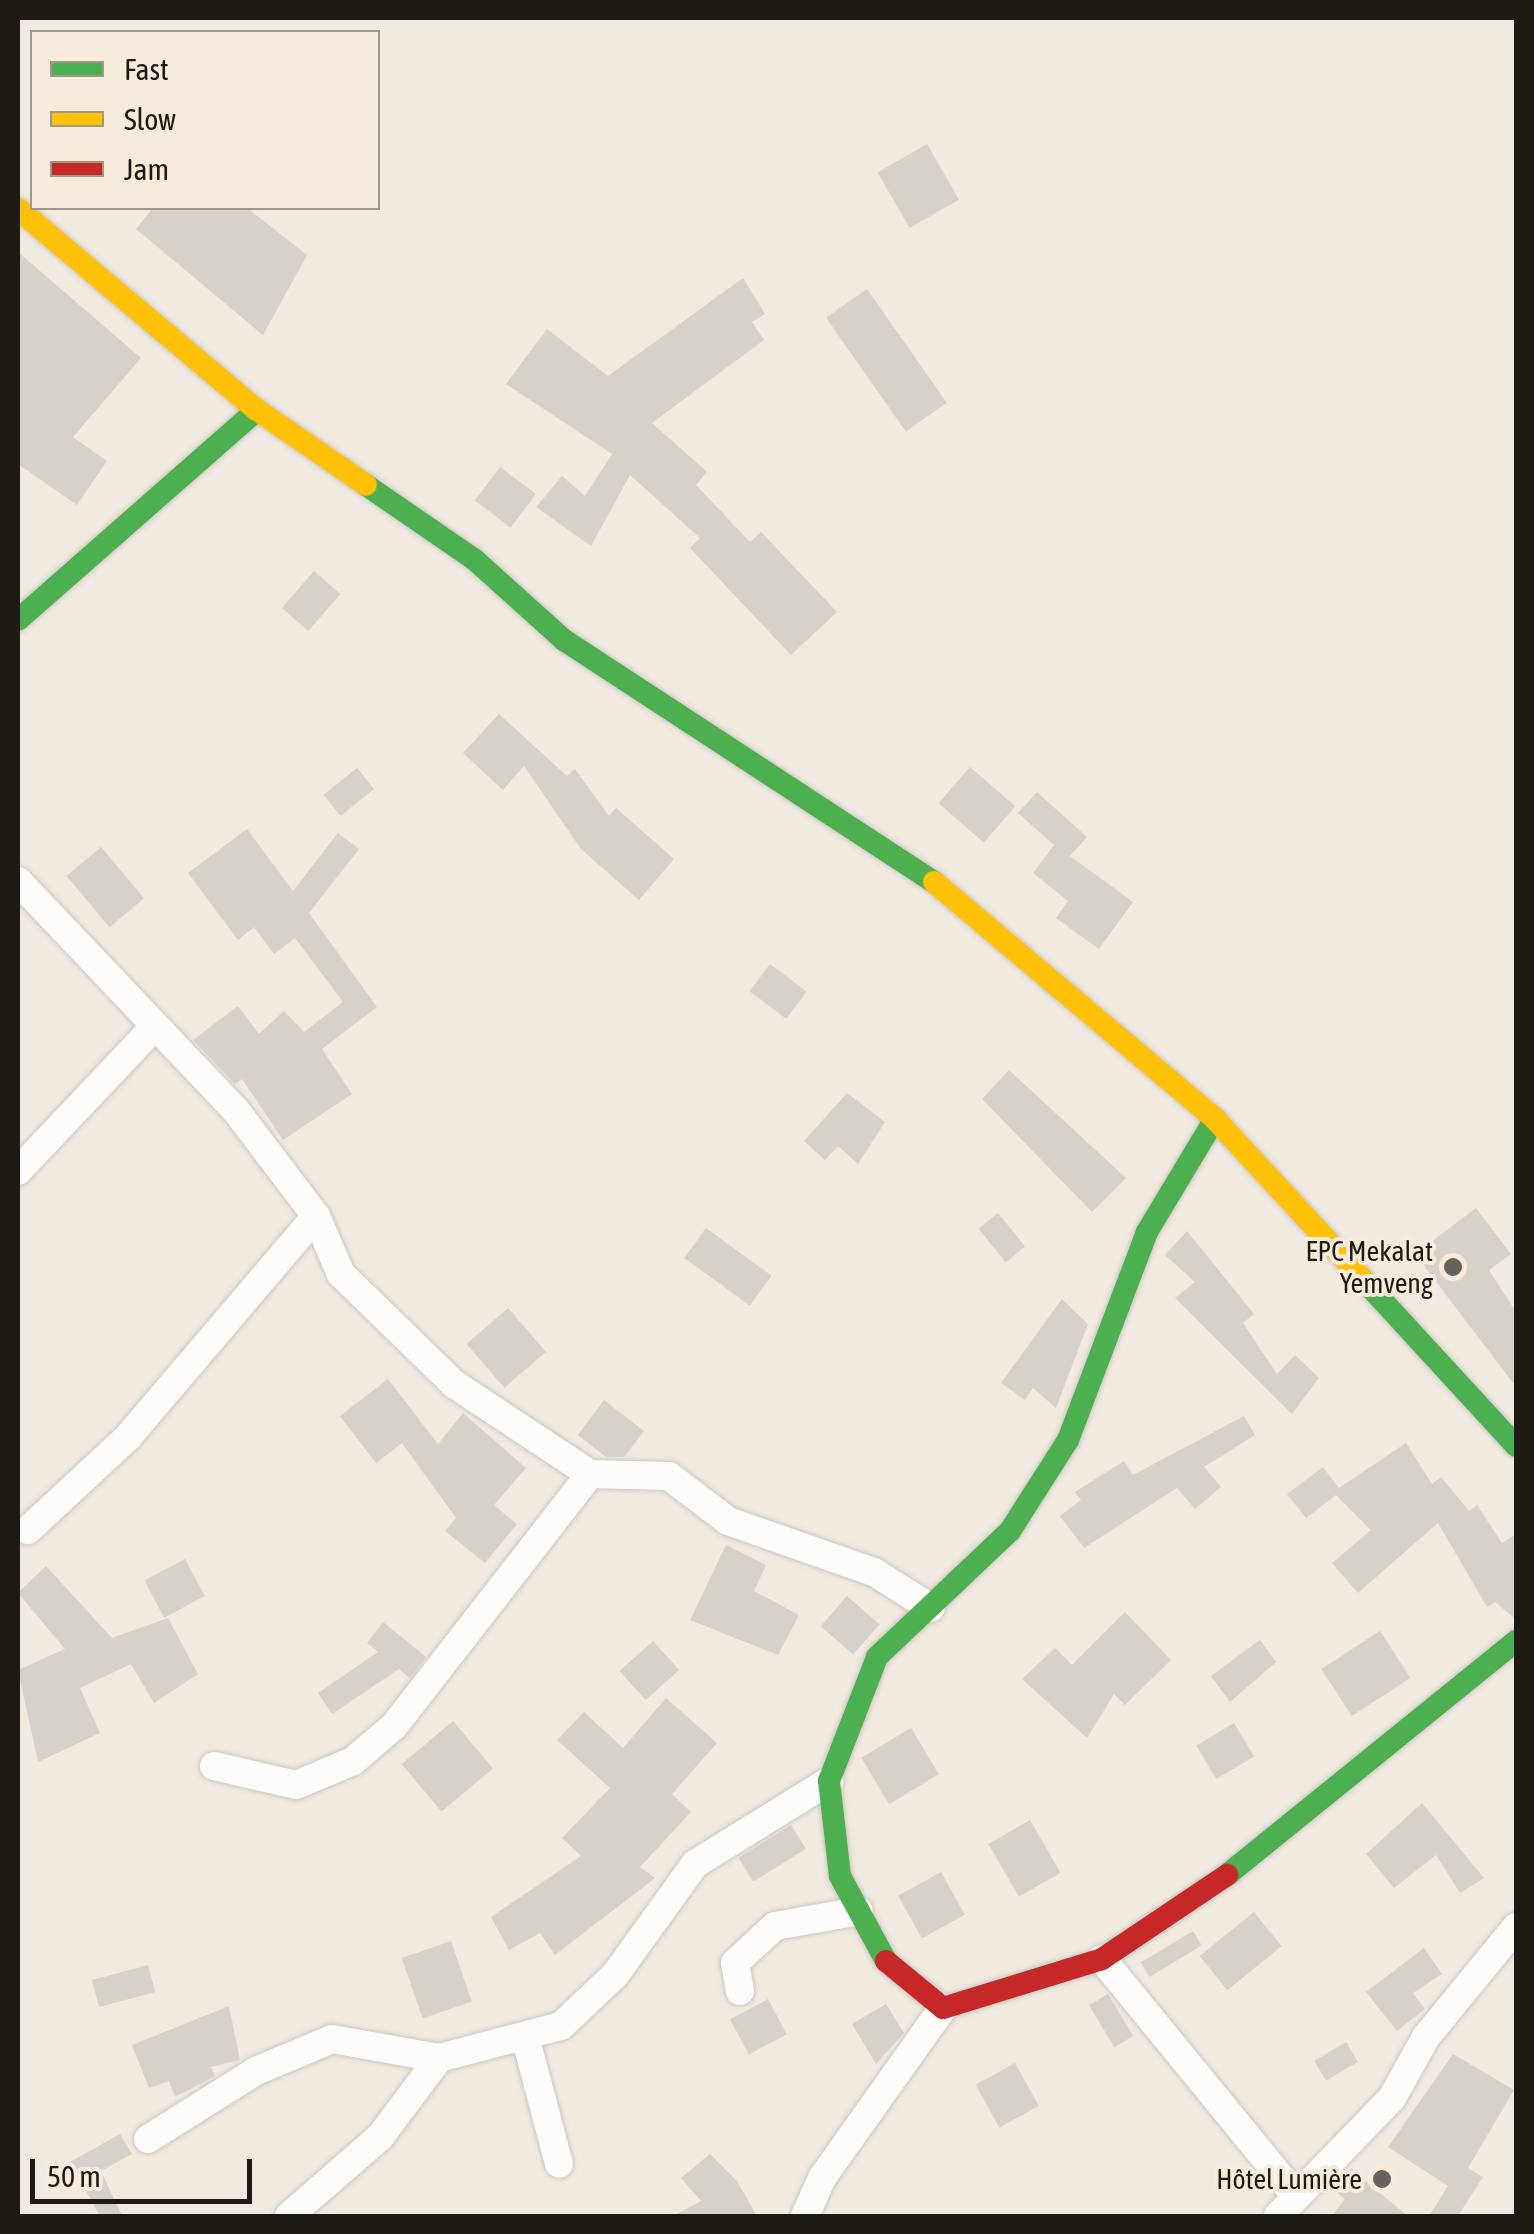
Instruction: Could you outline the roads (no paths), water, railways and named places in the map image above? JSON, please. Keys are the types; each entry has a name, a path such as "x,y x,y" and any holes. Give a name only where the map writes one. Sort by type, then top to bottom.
{"street":[{"path":"18,209 258,410 475,560 564,640 962,901 1215,1119 1516,1446"},
{"path":"18,620 258,410"},
{"path":"18,880 237,1112 316,1216 342,1274 454,1384 590,1474 669,1476 728,1521 874,1572 931,1608"},
{"path":"18,1171 154,1027"},
{"path":"943,2008 892,1973 840,1876 829,1781 877,1657 1010,1530 1068,1440 1146,1232 1215,1119"},
{"path":"28,1530 128,1437 316,1216"},
{"path":"214,1766 296,1785 353,1762 394,1726 590,1474"},
{"path":"804,2216 822,2178 943,2008 1102,1959 1183,1912 1516,1641"},
{"path":"148,2139 256,2071 332,2039 440,2058 526,2040 560,2026 615,1976 694,1864 829,1781"},
{"path":"740,1991 736,1962 776,1926 859,1911"},
{"path":"1278,2216 1294,2192 1392,2098 1426,2037 1516,1927"},
{"path":"1102,1959 1294,2192"},
{"path":"526,2040 559,2164"},
{"path":"288,2216 380,2138 440,2058"}],"place":[{"name":"EPC Mekalat Yemveng","path":"1453,1267"},
{"name":"Hôtel Lumière","path":"1382,2179"}]}
